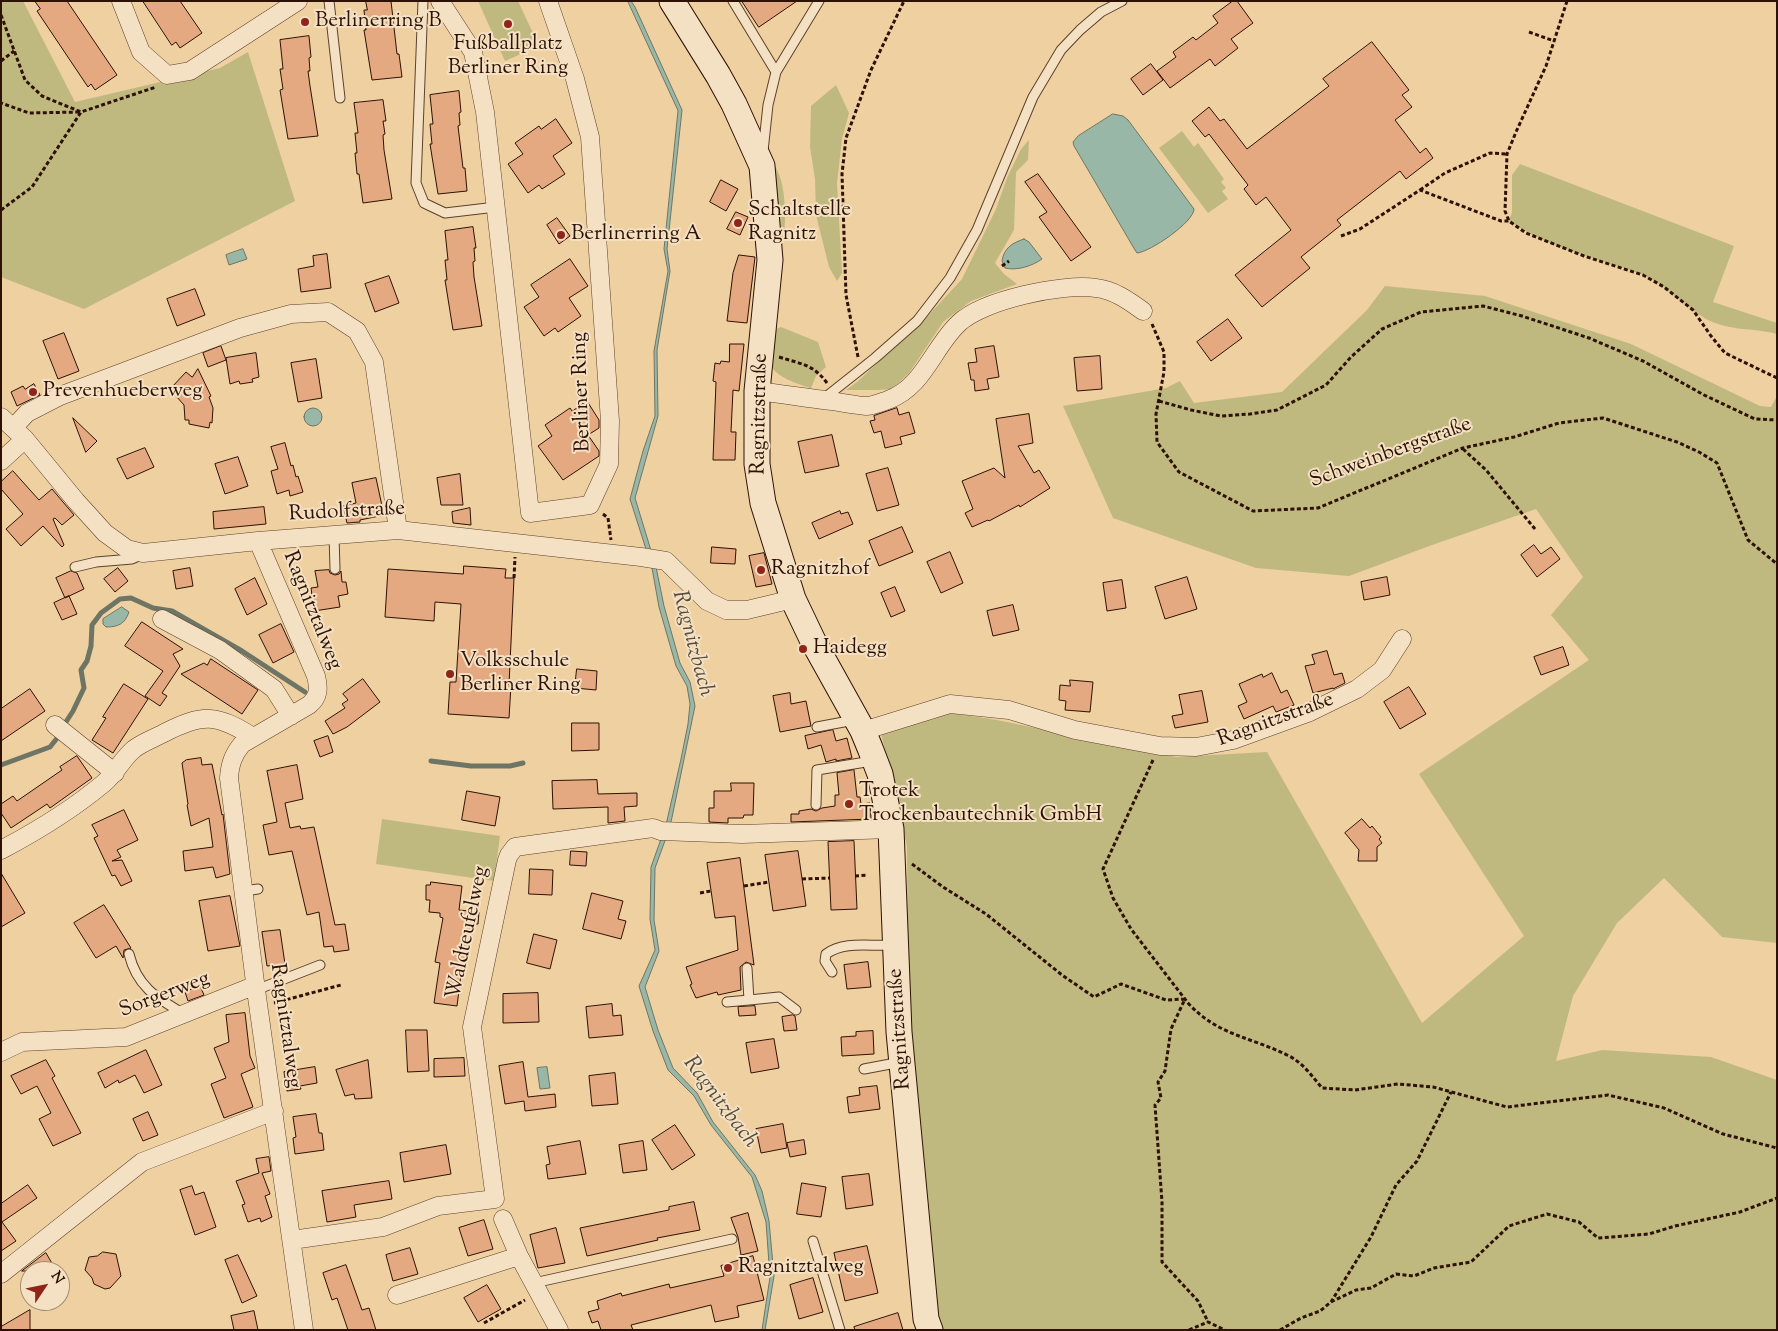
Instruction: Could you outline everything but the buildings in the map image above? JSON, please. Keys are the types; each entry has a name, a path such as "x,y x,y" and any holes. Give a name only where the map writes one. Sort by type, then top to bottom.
{"main road":[{"name":"Ragnitzstraße","path":"672,1 734,104 762,166 770,260 757,391 757,464 763,503 792,599 880,774 892,839 902,1062 926,1318 930,1330"}],"street":[{"path":"121,1 141,52 167,75 190,71 298,1"},
{"path":"440,1 473,52 485,112 530,513 590,505"},
{"name":"Berliner Ring","path":"548,1 574,79 590,137 610,421 608,464 590,505"},
{"path":"757,391 827,396 868,406 890,399 913,384 926,369 946,337 960,322 976,311 1032,292 1072,287 1097,288 1122,297 1143,312"},
{"path":"1,461 13,428 27,413 60,396 240,328 291,314 328,312 357,331 374,362 398,530"},
{"name":"Rudolfstraße","path":"13,428 76,501 106,532 127,549 145,553 258,541 398,530 666,561 707,601 726,610 747,610 792,599"},
{"name":"Ragnitztalweg","path":"258,541 319,686 314,701 242,744 230,765 229,778 251,890 256,987 304,1330"},
{"path":"162,619 220,650 274,689 291,716"},
{"name":"Ragnitzstraße","path":"856,726 950,704 1009,710 1075,730 1160,746 1196,748 1233,740 1310,712 1357,689 1382,670 1402,639"},
{"path":"1,850 36,831 104,784 135,748 178,726 196,720 215,719 233,724 253,737"},
{"path":"55,724 115,773"},
{"name":"Waldteufelweg","path":"292,1240 383,1227 438,1206 494,1199 472,1027 509,855 516,847 526,844 653,828 666,831 892,839"},
{"name":"Sorgerweg","path":"1,1052 22,1042 126,1037 256,987"},
{"path":"1,1274 142,1162 274,1111"},
{"path":"503,1219 519,1256 559,1330"},
{"path":"397,1295 519,1256"}],"lane":[{"path":"329,1 340,98"},
{"path":"424,1 416,183 424,203 445,213 496,207"},
{"path":"733,1 776,72"},
{"name":"Ragnitzstraße","path":"762,166 768,105 776,72 819,1"},
{"path":"827,396 917,321 950,278 977,230 1033,97 1061,50 1101,12 1122,1"},
{"path":"334,535 335,569"},
{"path":"75,567 96,562 132,559 145,553"},
{"path":"817,726 856,726"},
{"path":"816,805 817,770 874,760"},
{"path":"832,972 825,961 826,954 832,949 846,946 896,944"},
{"path":"129,954 132,967 150,992 184,1014"},
{"path":"256,987 320,965"},
{"path":"747,968 749,1000"},
{"path":"727,1002 780,997 796,1010"},
{"path":"864,1069 902,1062"},
{"path":"536,1287 732,1239"},
{"path":"813,1242 840,1330"}],"path":[{"path":"860,370 846,295 842,174 846,138 871,70 904,1"},
{"path":"1567,1 1546,66 1507,154 1505,212 1509,221 1526,233 1584,256 1643,275 1664,287 1693,310 1725,353 1777,378"},
{"path":"1,15 25,80 42,96 81,112"},
{"path":"1529,32 1554,41"},
{"path":"1,60 14,51"},
{"path":"1,103 29,113 81,112 156,86"},
{"path":"1,210 32,187 81,112"},
{"path":"1341,236 1360,229 1445,173 1490,153 1507,154"},
{"path":"1420,190 1501,221 1509,221"},
{"path":"1002,266 1009,261"},
{"path":"1159,401 1221,416 1277,410 1326,384 1351,356 1382,328 1421,312 1484,306 1522,316 1589,338 1643,361 1704,395 1755,418 1777,420"},
{"name":"Schweinbergstraße","path":"1143,312 1151,323 1164,352 1164,372 1156,414 1157,442 1179,472 1253,511 1318,508 1462,448 1514,437 1559,423 1603,418 1676,442 1699,452 1717,463 1748,540 1777,564"},
{"path":"777,356 810,367 819,373 827,396"},
{"path":"1462,448 1486,470 1536,529"},
{"path":"590,505 608,518 612,554"},
{"path":"1160,746 1103,869 1113,898 1132,929 1195,1011 1218,1028 1290,1056 1305,1068 1322,1088 1354,1090 1398,1084 1434,1087 1507,1107 1608,1095 1664,1108 1723,1134 1777,1148"},
{"path":"892,839 942,888 986,914 1062,975 1094,997 1121,984 1166,1000 1185,999"},
{"path":"855,876 868,875"},
{"path":"802,878 830,878"},
{"path":"744,886 769,882"},
{"path":"700,893 711,891"},
{"path":"259,1008 341,985"},
{"path":"1185,999 1171,1029 1165,1071 1158,1082 1161,1098 1155,1105 1162,1202 1162,1262 1198,1300 1208,1322 1226,1330"},
{"path":"1331,1302 1371,1237 1396,1185 1417,1161 1451,1092"},
{"path":"1280,1330 1301,1318 1320,1311 1331,1302 1356,1290 1371,1288 1396,1274 1414,1276 1434,1268 1471,1262 1510,1226 1547,1214 1579,1222 1598,1238 1649,1234 1675,1226 1740,1212 1777,1198"},
{"path":"484,1323 536,1287"},
{"path":"1189,1330 1208,1322"}],"shaded area":[{"path":"1,1 23,1 75,102 220,68 248,52 295,201 84,309 1,277"},
{"name":"Fußballplatz Berliner Ring","path":"478,1 518,1 539,46 505,61"},
{"name":"Ragnitzbach","path":"628,1 631,1 635,7 682,110 667,249 670,271 657,350 658,416 635,498 656,567 664,606 680,663 690,682 695,706 670,827 655,868 654,920 659,951 645,987 658,1030 673,1068 697,1093 713,1122 755,1175 762,1191 769,1221 774,1276 765,1330 762,1330 770,1277 766,1222 752,1177 711,1125 694,1096 668,1070 639,986 655,950 650,919 651,867 666,825 688,724 690,704 687,686 676,666 659,607 652,568 630,499 655,416 654,351 668,271 664,249 678,111"},
{"path":"836,85 849,113 842,139 837,183 842,273 837,281 829,267 816,215 815,179 810,147 811,106"},
{"path":"1113,114 1123,116 1128,120 1194,209 1187,221 1170,236 1151,248 1137,253 1073,142 1078,136"},
{"path":"1182,131 1194,147 1198,143 1224,179 1221,182 1226,188 1222,191 1228,199 1208,213 1159,148"},
{"path":"1029,140 1028,160 1016,172 1014,230 995,263 1004,274 1017,284 971,301 943,322 909,373 892,389 846,390 924,320 962,279 996,209 1007,178 1021,149"},
{"path":"771,161 777,169 784,193 785,221 780,257"},
{"path":"1520,164 1734,246 1713,302 1777,323 1777,334 1733,328 1715,323 1698,314 1660,285 1643,275 1556,245 1509,221 1512,212 1512,175"},
{"path":"1024,239 1029,242 1042,259 1024,267 1005,268 1002,261 1007,249 1012,244"},
{"path":"243,249 247,259 229,265 226,255"},
{"path":"1385,286 1485,296 1631,344 1760,406 1771,407 1777,396 1777,943 1722,937 1664,878 1617,923 1573,996 1556,1061 1602,1050 1711,1057 1777,1080 1777,1330 940,1330 936,1318 908,1001 907,847 881,733 945,712 997,720 1176,757 1267,752 1422,1023 1524,936 1419,774 1589,660 1551,615 1583,577 1536,509 1349,576 1256,568 1113,518 1063,406 1166,388 1180,381 1194,403 1282,392 1367,310"},
{"path":"781,327 818,342 826,367 816,376 811,388 783,377 771,365 771,352 776,329"},
{"path":"313,408 319,411 322,417 319,423 313,426 307,423 304,417 307,411"},
{"path":"122,607 129,612 123,622 106,627 103,624 103,619"},
{"path":"382,819 500,836 494,881 376,864"},
{"path":"547,1067 550,1088 540,1089 537,1068"}],"waterway":[{"path":"64,725 84,688 81,670 87,661 91,646 92,625 101,613 120,599 131,598 153,608 172,611 242,651 305,692"},
{"path":"1,765 50,747 58,737"},
{"path":"431,761 471,766 510,766 523,763"}],"place":[{"name":"Berlinerring B","path":"305,22"},
{"name":"Fußballplatz Berliner Ring","path":"508,24"},
{"name":"Schaltstelle Ragnitz","path":"738,223"},
{"name":"Berlinerring A","path":"561,235"},
{"name":"Prevenhueberweg","path":"33,392"},
{"name":"Ragnitzhof","path":"761,570"},
{"name":"Haidegg","path":"803,649"},
{"name":"Volksschule Berliner Ring","path":"450,674"},
{"name":"Trotek Trockenbautechnik GmbH","path":"849,804"},
{"name":"Ragnitztalweg","path":"728,1268"}]}
